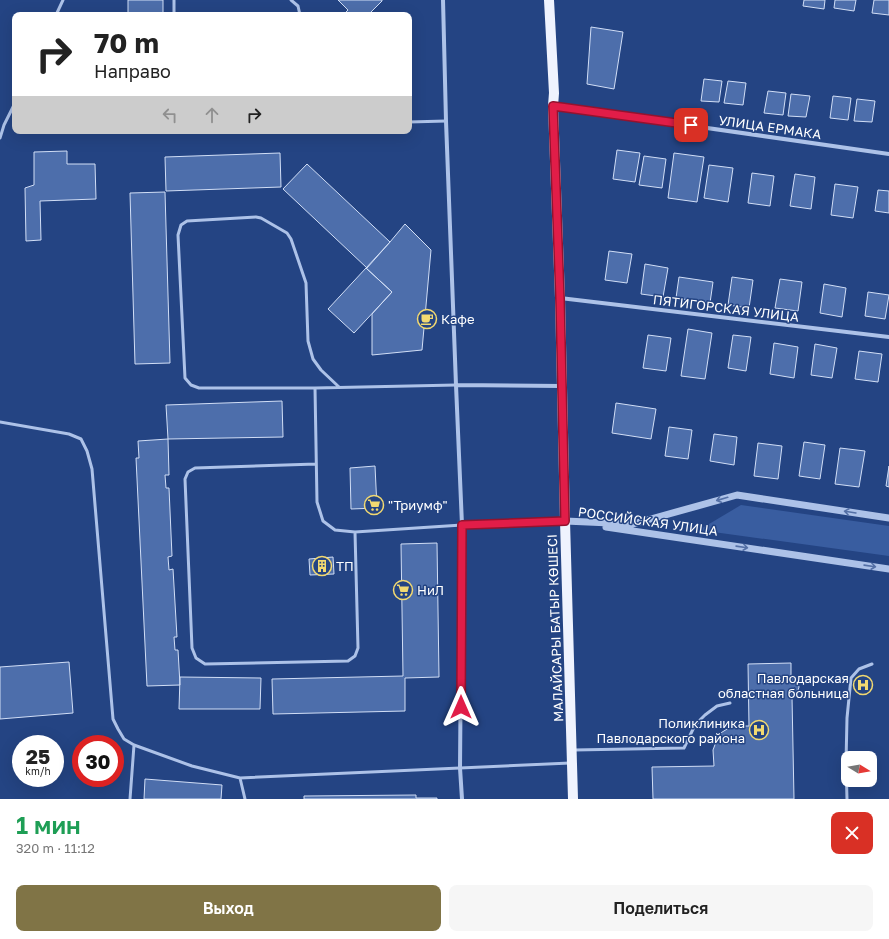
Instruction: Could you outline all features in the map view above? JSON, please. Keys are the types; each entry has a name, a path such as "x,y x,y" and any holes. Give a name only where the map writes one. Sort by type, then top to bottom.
{"main road":[{"name":"МАЛАЙСАРЫ БАТЫР КӨШЕСІ","path":"549,0 554,93 553,106 560,298 573,799"}],"street":[{"path":"443,0 446,121 462,525 460,768 462,799"},
{"name":"УЛИЦА ЕРМАКА","path":"553,106 889,154"},
{"name":"ПЯТИГОРСКАЯ УЛИЦА","path":"560,298 889,337"},
{"path":"456,385 562,386"},
{"name":"РОССИЙСКАЯ УЛИЦА","path":"565,521 633,524 737,495 889,518"},
{"path":"462,525 565,521"},
{"name":"РОССИЙСКАЯ УЛИЦА","path":"565,521 889,569"}],"lane":[{"path":"57,12 63,0"},
{"path":"174,0 174,12"},
{"path":"291,0 298,6 299,12"},
{"path":"0,138 4,125 12,109"},
{"path":"412,122 446,121"},
{"path":"339,387 321,370 313,359 308,341 306,283 291,239 287,233 256,216 188,221 181,225 178,235 185,378 191,385 199,388 315,388 456,385"},
{"path":"315,388 317,502 323,520 335,530 355,532 462,525"},
{"path":"0,422 69,434 81,439 87,450 92,469 113,719 124,739 134,745 192,766 240,778 572,763"},
{"path":"316,464 195,468 188,472 185,479 192,648 196,658 205,664 348,661 356,656 358,648 355,532"},
{"path":"847,799 847,718 851,678 859,668 872,664"},
{"path":"572,750 684,748 694,725 704,715 717,706 730,703"},
{"path":"130,799 134,745"},
{"path":"240,778 245,799"}],"shaded area":[{"path":"741,505 889,526 889,556 699,530"}],"building":[{"path":"128,0 163,0 163,12 128,12"},
{"path":"338,0 382,0 371,12 346,12 348,10"},
{"path":"804,0 825,0 824,9 803,6"},
{"path":"835,0 856,0 854,11 834,8"},
{"path":"874,0 889,0 889,15 872,13"},
{"path":"591,27 623,32 614,89 587,84"},
{"path":"704,79 722,81 719,102 701,101"},
{"path":"728,81 746,83 743,105 724,103"},
{"path":"768,91 786,93 783,115 764,113"},
{"path":"791,94 810,96 806,117 788,116"},
{"path":"833,96 851,98 848,120 830,118"},
{"path":"857,99 875,101 872,122 854,121"},
{"path":"617,150 640,153 635,182 613,179"},
{"path":"67,151 67,164 95,164 96,199 40,201 41,240 26,241 25,188 34,185 34,152"},
{"path":"280,153 281,187 166,191 165,157"},
{"path":"674,153 704,157 697,202 668,198"},
{"path":"644,156 666,159 662,188 639,185"},
{"path":"307,164 390,242 367,268 283,189"},
{"path":"709,165 733,168 728,202 704,198"},
{"path":"752,173 774,176 770,206 748,203"},
{"path":"795,174 815,177 811,209 790,206"},
{"path":"835,184 858,187 853,218 831,215"},
{"path":"878,190 889,191 889,213 875,211"},
{"path":"165,192 170,363 135,364 130,193"},
{"path":"405,224 431,250 422,350 372,355 372,314 392,292 366,268"},
{"path":"609,251 632,254 627,283 605,280"},
{"path":"645,264 668,268 663,297 641,294"},
{"path":"366,268 392,292 354,333 328,309"},
{"path":"679,277 713,282 710,303 676,298"},
{"path":"732,277 753,280 749,308 728,305"},
{"path":"780,279 802,282 798,311 775,308"},
{"path":"824,284 846,288 842,317 820,313"},
{"path":"868,292 889,295 885,319 865,316"},
{"path":"688,329 712,333 705,379 681,376"},
{"path":"648,335 671,338 666,371 643,368"},
{"path":"733,335 751,337 746,371 728,368"},
{"path":"774,343 798,347 794,378 770,374"},
{"path":"815,344 837,348 832,378 811,375"},
{"path":"859,351 882,354 878,382 855,379"},
{"path":"282,401 283,437 168,439 166,405"},
{"path":"616,403 656,409 651,439 612,433"},
{"path":"669,427 692,430 688,459 665,456"},
{"path":"714,434 737,437 734,465 710,461"},
{"path":"168,439 169,475 165,475 166,488 169,488 172,556 168,557 169,570 173,569 177,637 174,637 175,650 178,650 180,685 147,686 136,458 139,458 138,441"},
{"path":"804,442 825,445 820,479 799,476"},
{"path":"758,443 782,446 778,479 754,476"},
{"path":"840,448 865,451 859,487 835,484"},
{"path":"375,466 377,508 351,509 350,468"},
{"path":"889,466 889,487 886,486"},
{"path":"437,543 439,677 405,678 405,711 273,714 272,679 403,676 401,544"},
{"name":"ТП","path":"333,557 334,574 310,575 309,559"},
{"path":"69,662 73,713 0,719 0,667"},
{"name":"Поликлиника Павлодарского района","path":"791,663 791,677 797,680 799,687 797,694 792,697 794,799 653,799 652,767 714,766 713,750 719,734 732,726 749,726 748,664"},
{"path":"180,677 261,678 260,709 179,709"},
{"path":"145,779 222,785 221,799 144,799"},
{"path":"416,795 416,798 437,799 304,799 304,796"}],"place":[{"name":"Кафе","path":"427,319"},
{"name":"\"Триумф\"","path":"374,505"},
{"name":"ТП","path":"322,566"},
{"name":"НиЛ","path":"403,590"},
{"name":"Павлодарская областная больница","path":"863,685"},
{"name":"Поликлиника Павлодарского района","path":"759,730"}],"route":[{"path":"461,707 462,525 565,521 560,298 553,106 691,125"}]}
